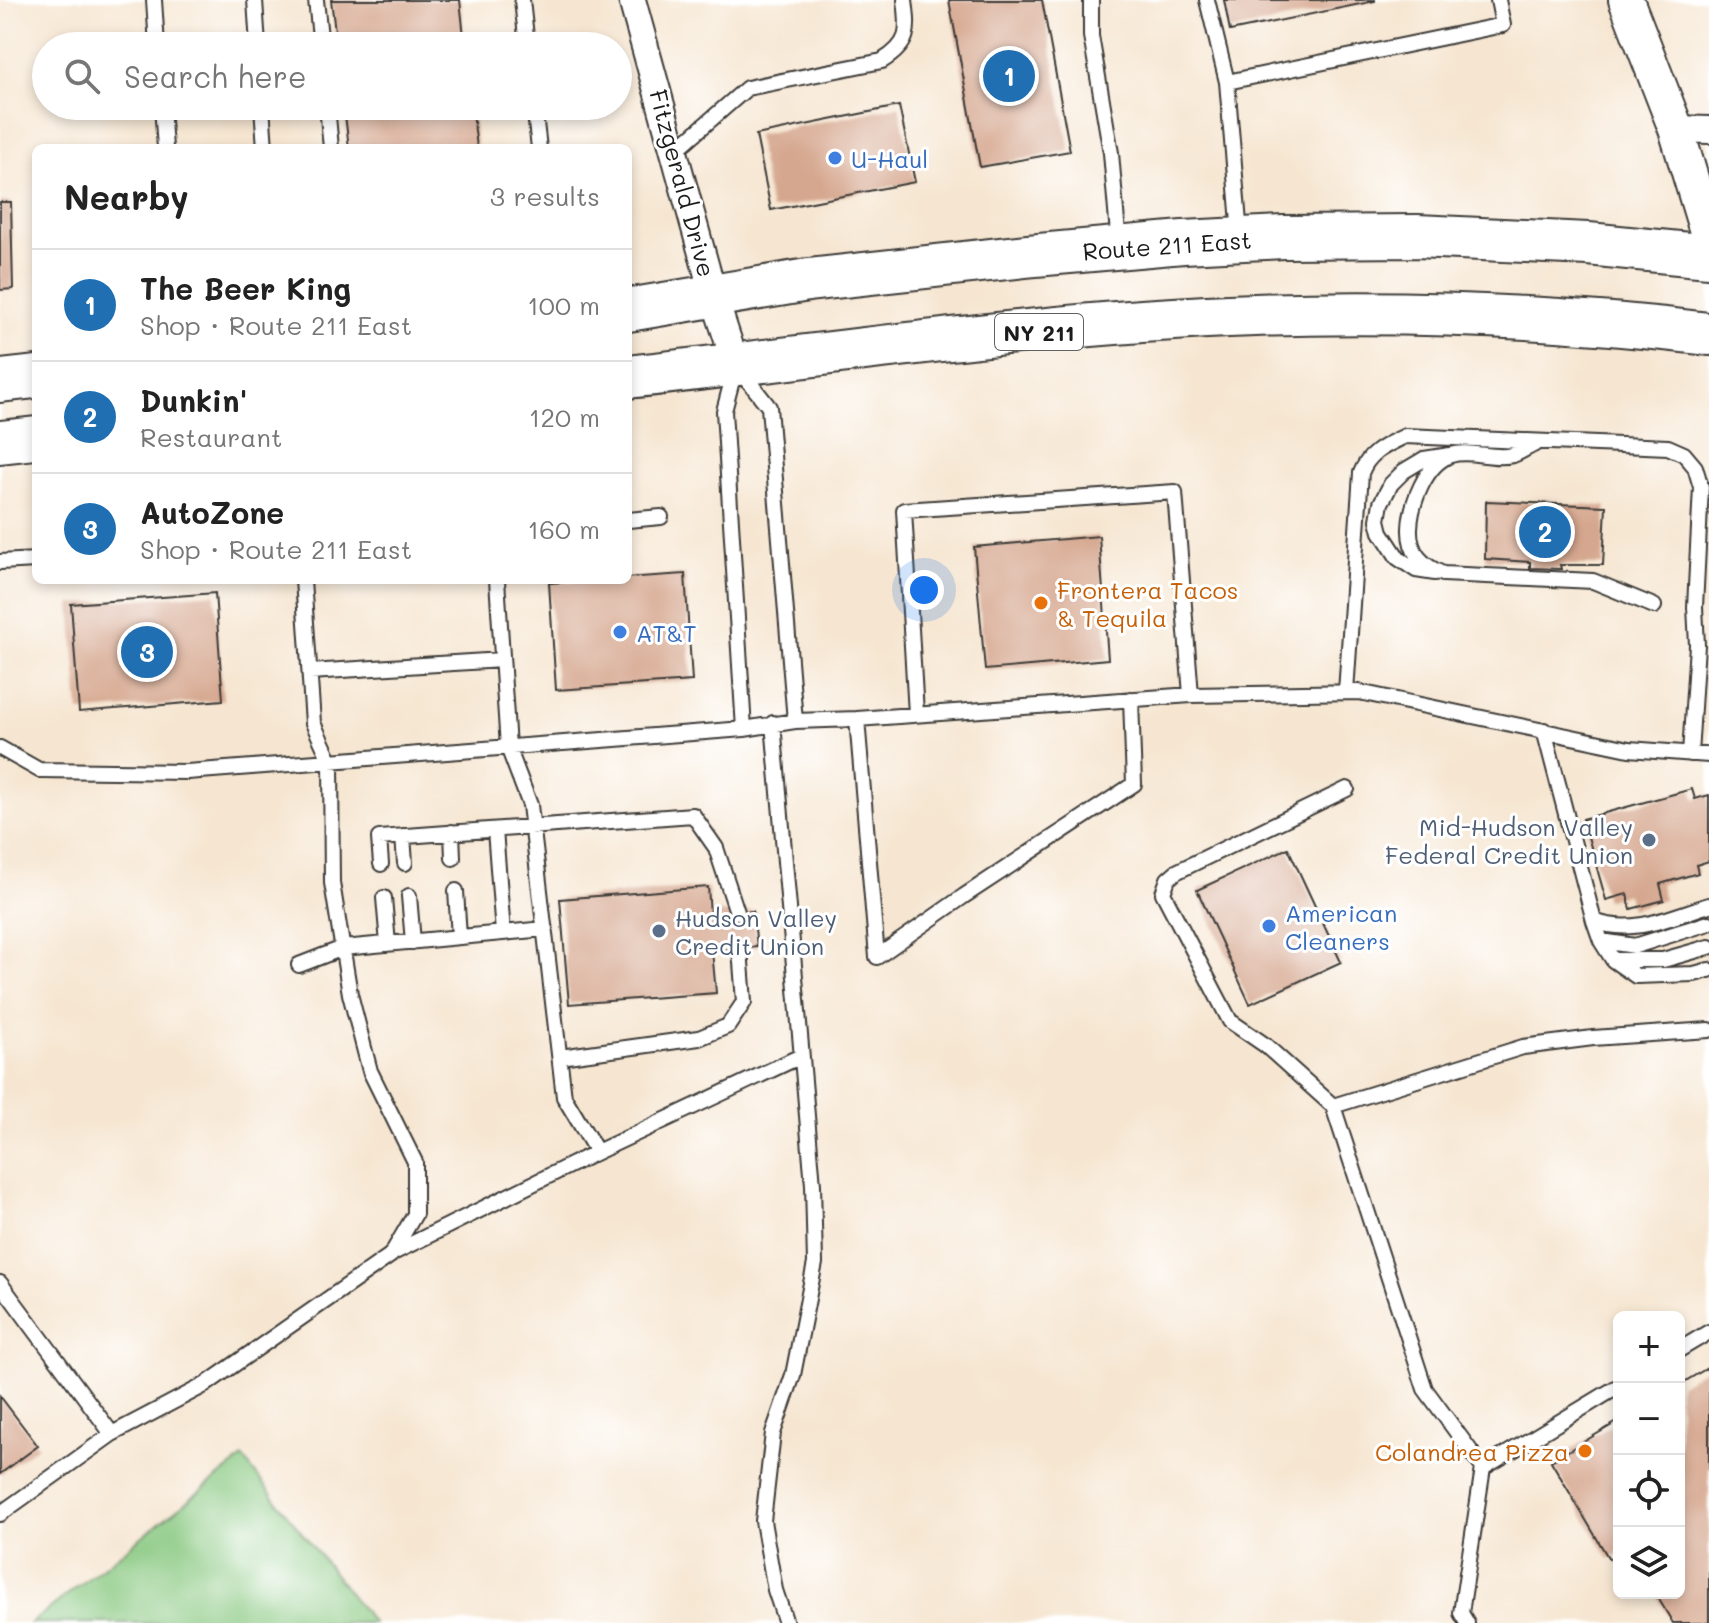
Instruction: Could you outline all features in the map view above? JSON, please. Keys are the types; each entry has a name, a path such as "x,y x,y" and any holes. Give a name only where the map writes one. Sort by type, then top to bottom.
{"main road":[{"name":"Route 211 East","path":"632,309 808,280 1119,247 1241,240 1334,236 1448,237 1588,244 1709,256"},
{"name":"NY 211","path":"632,377 1064,329 1255,315 1450,315 1709,334"},
{"path":"0,381 32,377"},
{"path":"0,442 32,438"}],"street":[{"name":"Fitzgerald Drive","path":"632,0 676,150 714,297 736,365"},
{"path":"1626,0 1692,130 1709,238"}],"lane":[{"path":"154,0 156,32"},
{"path":"255,0 257,32"},
{"path":"316,0 319,32"},
{"path":"522,0 525,32"},
{"path":"676,150 747,88 882,61 899,50 906,37 905,0"},
{"path":"1091,0 1091,36 1111,153 1119,247"},
{"path":"1207,0 1227,82 1241,240"},
{"path":"1227,82 1503,25 1498,0"},
{"path":"163,120 165,144"},
{"path":"263,120 265,144"},
{"path":"328,120 331,144"},
{"path":"536,120 539,144"},
{"path":"736,365 769,407 795,721"},
{"path":"736,365 724,411 744,729"},
{"path":"1346,692 1361,473 1366,459 1376,451 1405,436 1668,447 1684,454 1695,467 1701,487 1695,607 1697,645 1690,754"},
{"path":"1539,442 1512,455 1450,455 1424,459 1404,471 1391,484 1378,520 1381,532 1398,558 1416,570 1443,574 1593,581 1654,606"},
{"path":"1443,574 1428,567 1416,556 1410,530 1416,498 1422,485 1435,467 1450,455"},
{"path":"916,714 904,510 1175,492 1191,695"},
{"path":"632,520 661,517"},
{"path":"0,562 32,560"},
{"path":"303,584 313,723 331,762 332,883 350,994 370,1071 415,1162 415,1214 391,1255"},
{"path":"497,584 508,747 530,805 564,1097 597,1152"},
{"path":"310,672 502,660"},
{"path":"0,748 39,770 187,772 744,729 795,721 1191,695 1359,692 1629,749 1709,755"},
{"path":"857,719 877,957 1134,784 1131,699"},
{"path":"773,723 813,1185 815,1263 793,1375 773,1433 763,1521 775,1590 786,1623"},
{"path":"1544,730 1594,921 1601,941 1613,960 1636,976 1694,974 1709,970"},
{"path":"1347,789 1176,872 1165,886 1165,901 1230,1021 1265,1045 1333,1106 1425,1389 1483,1468 1461,1613 1467,1623"},
{"path":"381,864 379,838 693,815 716,848 737,912"},
{"path":"495,830 503,933"},
{"path":"452,832 453,858"},
{"path":"403,836 405,863"},
{"path":"456,891 459,937"},
{"path":"409,896 413,942"},
{"path":"384,898 388,944"},
{"path":"1594,921 1612,928 1638,927 1709,905"},
{"path":"1601,941 1635,946 1709,923"},
{"path":"299,965 343,948 545,929"},
{"path":"1613,960 1663,960 1709,947"},
{"path":"560,1057 699,1038 728,1026 744,1002 740,949"},
{"path":"1333,1106 1523,1047 1593,1038 1709,1030"},
{"path":"0,1514 112,1434 205,1385 391,1255 597,1152 801,1056"},
{"path":"0,1283 112,1434"},
{"path":"1685,1346 1709,1332"},
{"path":"1483,1468 1613,1390"}],"green space":[{"path":"243,1458 373,1623 31,1623"}],"building":[{"path":"331,0 460,0 463,32 335,32"},
{"path":"949,0 1042,0 1070,151 980,167"},
{"path":"1224,0 1375,0 1375,1 1230,31"},
{"name":"U-Haul","path":"899,106 915,182 771,210 756,135"},
{"path":"346,120 474,120 477,144 349,144"},
{"path":"0,202 11,202 13,289 0,290"},
{"path":"1486,501 1606,506 1603,565 1530,568 1530,562 1485,559"},
{"name":"Frontera Tacos & Tequila","path":"1099,536 1108,659 985,670 974,547"},
{"name":"AT&T","path":"685,574 692,681 556,690 549,584 632,584 632,578"},
{"path":"215,593 223,700 79,712 71,604"},
{"name":"Mid-Hudson Valley Federal Credit Union","path":"1692,789 1695,799 1709,795 1709,861 1696,865 1698,873 1660,884 1664,900 1631,909 1627,894 1606,900 1583,819"},
{"name":"American Cleaners","path":"1288,848 1341,962 1250,1004 1197,890"},
{"name":"Hudson Valley Credit Union","path":"708,887 710,914 753,911 757,947 712,951 716,993 569,1004 560,899"},
{"path":"1709,1367 1709,1623 1673,1623 1659,1599 1685,1599 1685,1381"},
{"path":"0,1396 38,1446 0,1474"},
{"path":"1613,1425 1613,1557 1609,1559 1551,1461"}],"place":[{"name":"The Beer King","path":"1009,76"},
{"name":"U-Haul","path":"835,158"},
{"name":"Dunkin'","path":"1545,532"},
{"name":"Frontera Tacos & Tequila","path":"1041,603"},
{"name":"AT&T","path":"620,632"},
{"name":"AutoZone","path":"147,652"},
{"name":"Mid-Hudson Valley Federal Credit Union","path":"1649,840"},
{"name":"American Cleaners","path":"1269,926"},
{"name":"Hudson Valley Credit Union","path":"659,931"},
{"name":"Colandrea Pizza","path":"1585,1451"}]}
